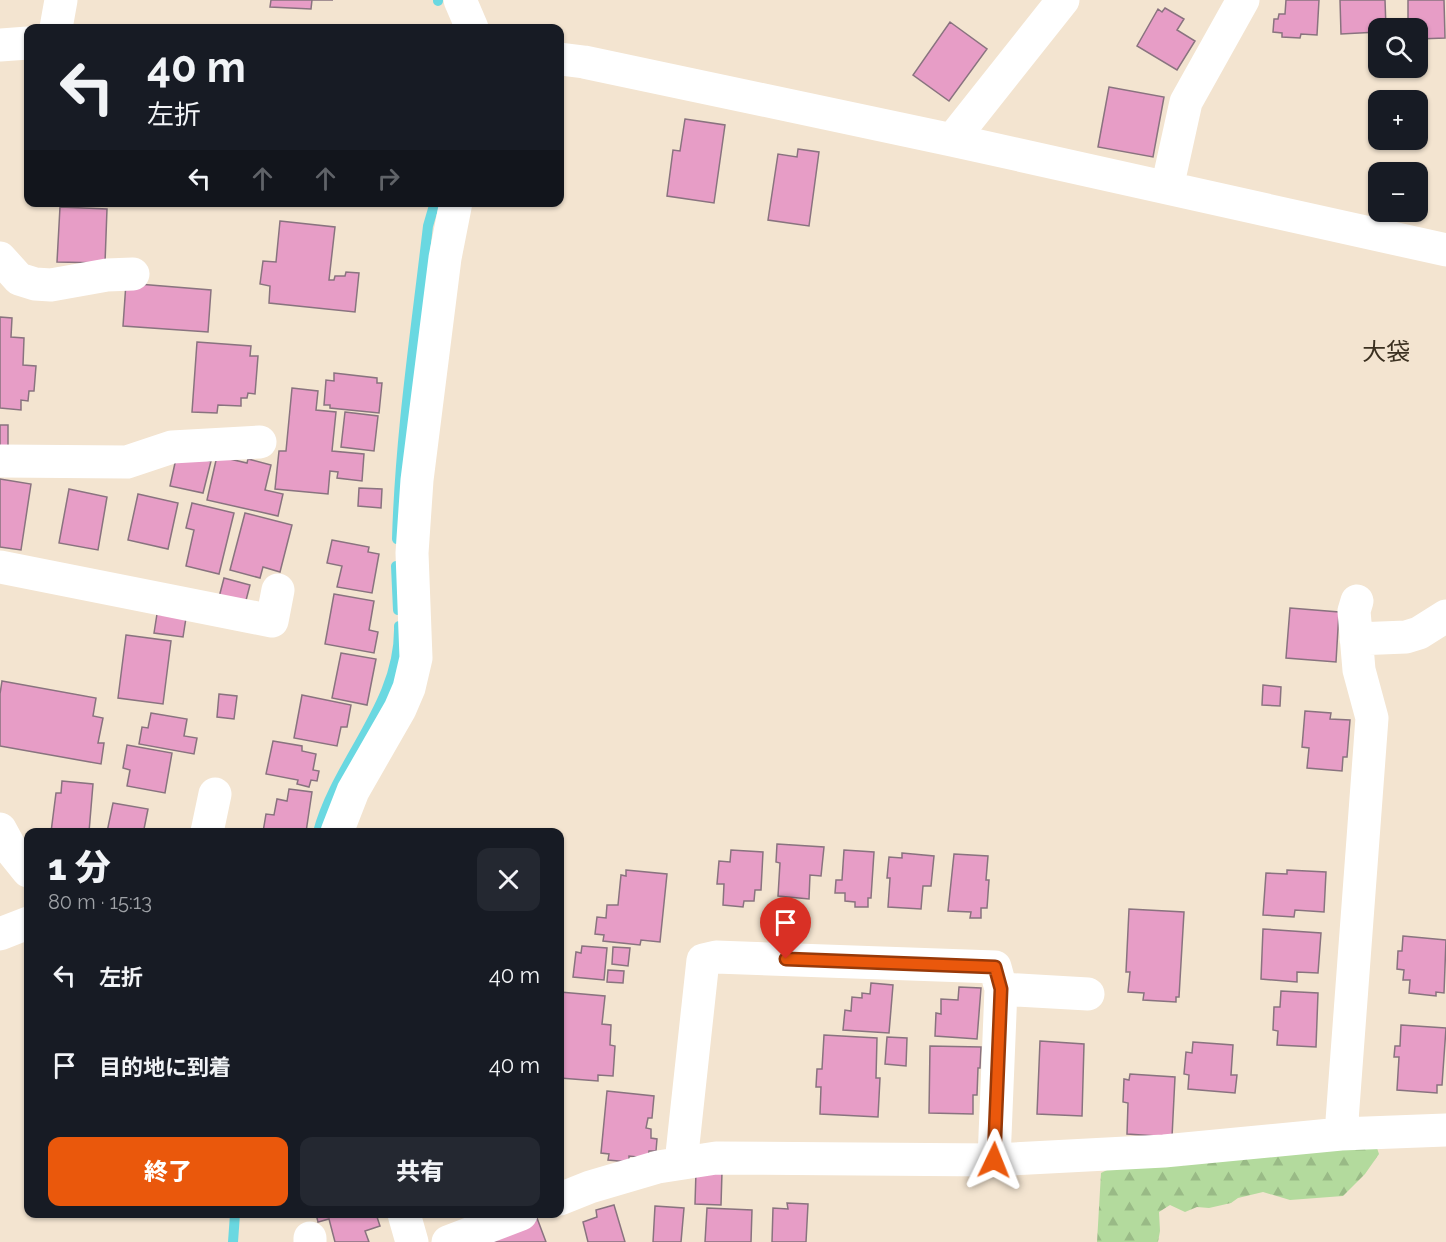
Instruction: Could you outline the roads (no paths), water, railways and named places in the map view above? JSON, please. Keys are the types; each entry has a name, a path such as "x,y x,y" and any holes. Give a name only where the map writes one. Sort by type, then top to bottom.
{"street":[{"path":"56,24 58,5 61,0"},
{"path":"460,0 470,24"},
{"path":"952,140 1063,0"},
{"path":"1167,188 1186,102 1243,0"},
{"path":"0,45 24,43"},
{"path":"564,59 952,140 1446,250"},
{"path":"339,828 353,791 400,709 409,688 416,658 412,553 417,480 446,250 455,207"},
{"path":"0,258 19,279 35,284 51,285 107,275 133,274"},
{"path":"0,461 128,462 172,447 260,442"},
{"path":"0,567 272,621 278,590"},
{"path":"1341,1134 1372,718 1359,670 1354,611 1357,601"},
{"path":"1356,639 1406,637 1419,633 1446,616"},
{"path":"208,828 215,794"},
{"path":"0,829 24,867"},
{"path":"0,934 24,925"},
{"path":"681,1163 703,960 716,957 995,967 1001,989 994,1160"},
{"path":"1001,989 1088,994"},
{"path":"564,1198 647,1170 716,1158 994,1160 1164,1151 1341,1134 1446,1130"},
{"path":"405,1218 412,1242"},
{"path":"448,1242 503,1218"}],"waterway":[{"path":"397,539 401,460 409,382 428,226 434,207"},
{"path":"396,566 398,610"},
{"path":"319,828 339,780 390,681 397,654 399,626"},
{"path":"233,1242 235,1218"}],"district":[{"name":"大袋","path":"1386,352"}]}
